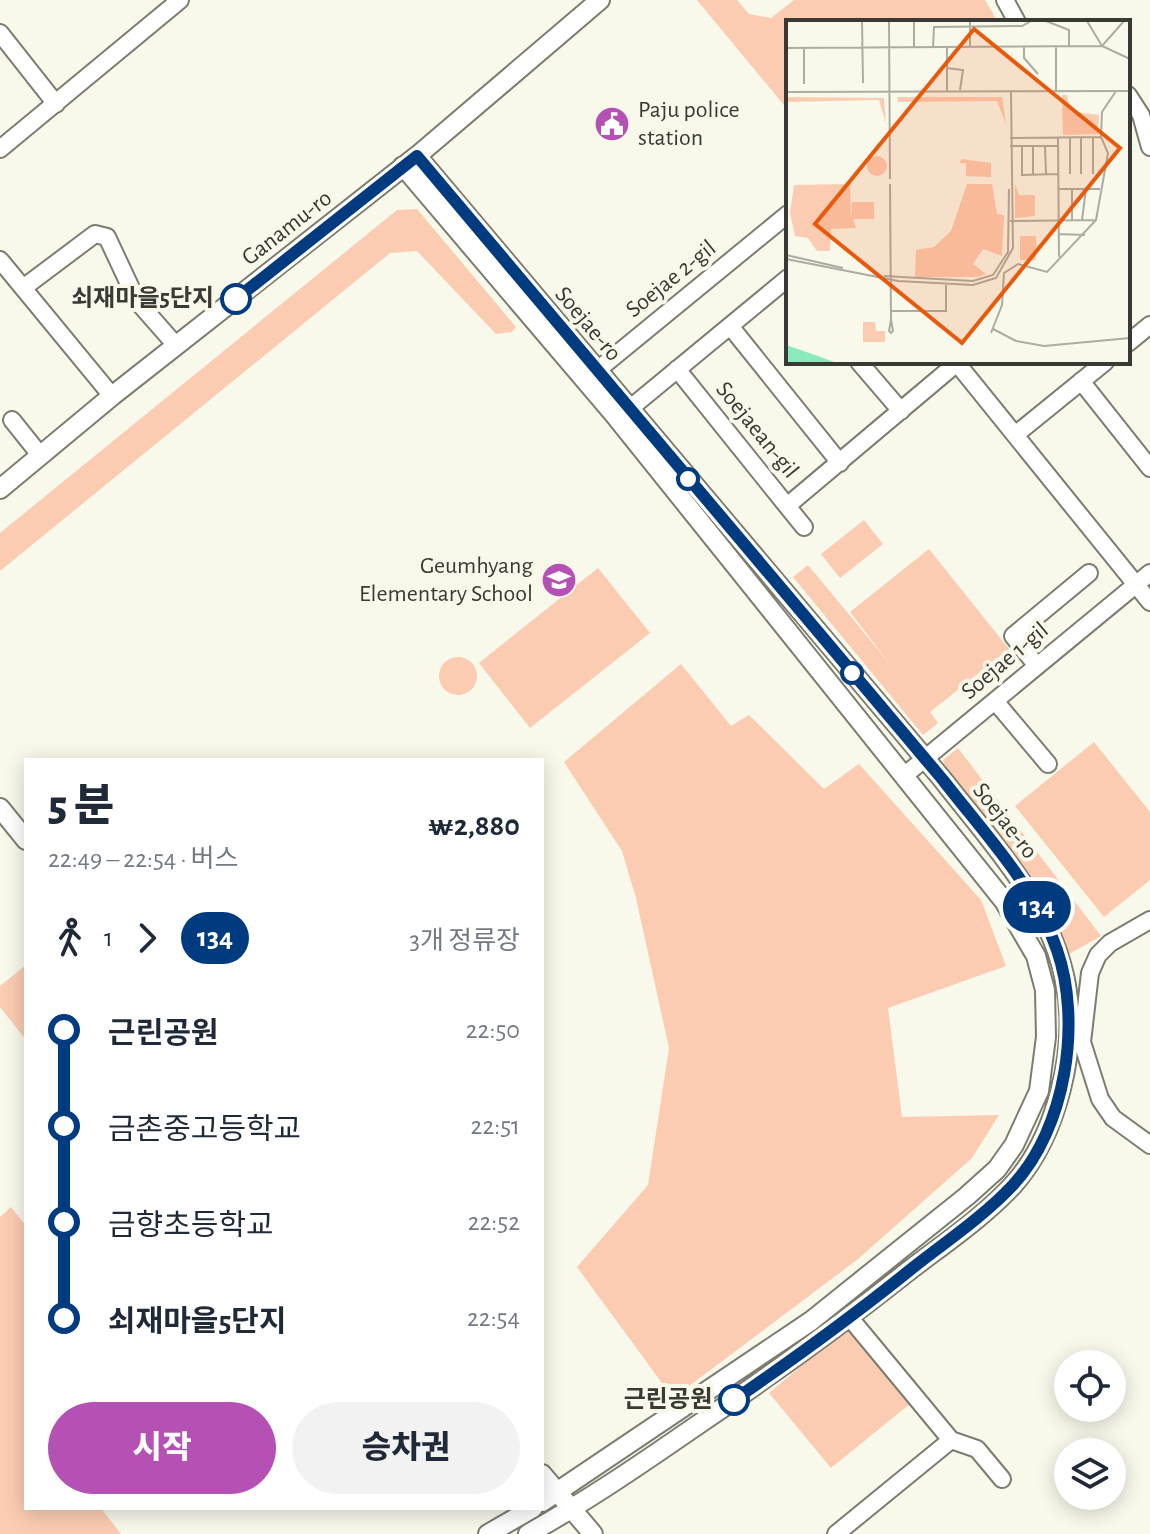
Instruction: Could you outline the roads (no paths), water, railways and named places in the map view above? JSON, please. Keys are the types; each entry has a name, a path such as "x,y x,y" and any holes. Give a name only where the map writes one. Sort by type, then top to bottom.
{"street":[{"path":"0,149 180,0"},
{"name":"Ganamu-ro","path":"0,489 112,396 410,161 600,0"},
{"path":"1005,0 1016,20"},
{"path":"0,33 56,104"},
{"path":"1130,98 1141,115 1150,147"},
{"path":"410,161 623,414 1004,901 1036,956 1045,990 1046,1037 1039,1091 1027,1121 997,1169 811,1321 550,1498 572,1509 593,1534"},
{"name":"Soejae 2-gil","path":"591,376 786,216"},
{"path":"23,288 95,234 107,237 137,301 173,342"},
{"path":"0,260 112,396"},
{"path":"623,414 786,280"},
{"path":"1130,341 1150,325"},
{"name":"Soejaean-gil","path":"730,326 840,463"},
{"path":"861,364 901,411"},
{"name":"Soejaean-gil","path":"677,369 787,506 956,364"},
{"path":"958,364 1150,602"},
{"path":"1015,435 1102,364"},
{"path":"1081,381 1150,468"},
{"name":"Soejae-ro","path":"528,1534 572,1509 824,1338 1014,1184 1033,1157 1060,1097 1068,1038 1067,987 1057,949 1026,887 925,759 623,414"},
{"path":"12,420 40,455"},
{"path":"787,506 804,527"},
{"path":"1037,666 1013,636 1089,573"},
{"name":"Soejae 1-gil","path":"905,775 1150,573"},
{"path":"995,701 1048,764"},
{"path":"0,808 24,838"},
{"path":"1150,920 1110,943 1098,955 1090,973 1082,1042 1100,1099 1113,1118 1150,1145"},
{"path":"850,1318 951,1440 977,1449 1002,1479"},
{"path":"836,1534 951,1440"},
{"path":"488,1534 530,1510"}],"place":[{"name":"Paju police station","path":"612,124"},
{"name":"쇠재마을5단지","path":"236,299"},
{"name":"Geumhyang Elementary School","path":"559,580"},
{"name":"근린공원","path":"734,1400"}]}
